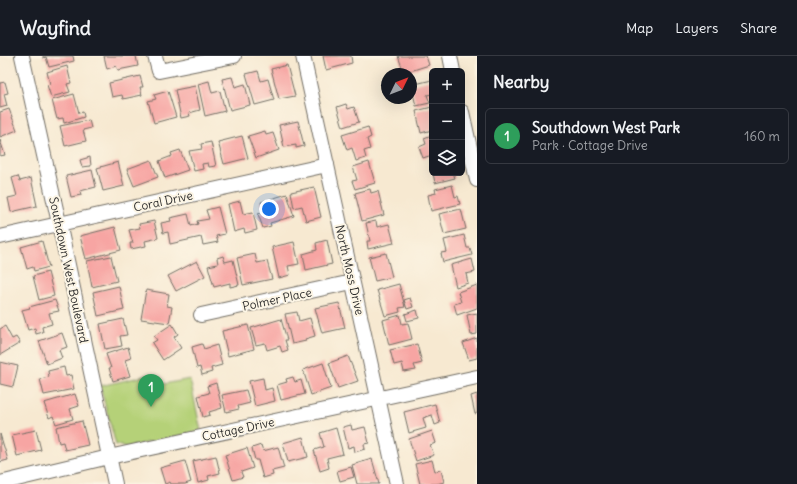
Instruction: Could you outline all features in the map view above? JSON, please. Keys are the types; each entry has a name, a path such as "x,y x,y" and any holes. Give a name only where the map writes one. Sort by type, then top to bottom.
{"street":[{"name":"Southdown West Boulevard","path":"22,56 115,484"},
{"path":"155,56 159,71 234,56"},
{"name":"North Moss Drive","path":"303,56 397,484"},
{"path":"450,56 452,68"},
{"path":"465,126 477,180"},
{"name":"Coral Drive","path":"0,236 327,165"},
{"name":"Polmer Place","path":"201,315 352,282"},
{"name":"Cottage Drive","path":"0,483 109,457 477,377"}],"green space":[{"path":"149,375 159,385 190,379 201,431 127,447 116,445 100,386"}],"building":[{"path":"43,56 73,56 74,61 49,67 46,57 43,58"},
{"path":"104,56 136,56 138,66 118,70 116,66 107,69"},
{"path":"323,56 351,56 352,63 326,70"},
{"path":"398,56 426,56 429,65 417,69 402,68"},
{"path":"287,65 295,96 279,99 271,69"},
{"path":"67,66 71,83 67,84 70,92 51,97 47,85 50,84 47,72"},
{"path":"258,71 261,81 268,79 274,100 255,105 246,74"},
{"path":"140,76 143,87 140,87 142,95 123,99 122,95 112,97 109,83"},
{"path":"232,77 235,87 245,84 250,105 230,110 222,79"},
{"path":"209,81 212,93 220,91 225,111 205,116 198,84"},
{"path":"429,81 429,95 427,95 429,103 416,106 417,84"},
{"path":"5,82 8,93 4,94 7,106 0,108 0,83"},
{"path":"195,86 200,110 189,113 190,116 181,118 175,90"},
{"path":"168,91 176,117 154,123 148,101 156,99 154,95"},
{"path":"74,94 79,113 83,112 84,117 64,123 63,118 57,119 52,100"},
{"path":"346,104 348,109 354,107 359,122 343,127 337,107"},
{"path":"429,108 429,131 421,133 416,111"},
{"path":"9,109 17,130 0,137 0,112"},
{"path":"89,120 91,128 83,130 86,141 65,146 60,126"},
{"path":"298,121 304,146 296,148 296,145 284,147 279,125"},
{"path":"368,127 371,137 367,139 370,149 364,151 366,158 356,161 352,148 347,150 342,135"},
{"path":"265,131 266,135 273,133 279,150 256,158 248,136"},
{"path":"242,136 248,158 224,164 218,142"},
{"path":"429,136 429,156 423,158 419,147 426,144 424,138"},
{"path":"0,140 5,155 0,156"},
{"path":"211,142 216,166 209,167 208,163 202,164 203,169 194,171 189,151 202,149 201,144"},
{"path":"180,150 188,170 165,178 159,161 172,156 171,153"},
{"path":"90,157 91,166 82,167 80,160"},
{"path":"151,160 158,177 134,186 127,169"},
{"path":"118,162 124,186 103,191 97,168"},
{"path":"369,162 375,183 355,189 352,181 357,180 353,167"},
{"path":"92,170 96,187 80,191 81,195 71,197 66,176"},
{"path":"18,176 20,181 31,178 37,206 11,212 8,198 17,196 12,178"},
{"path":"434,176 454,176 455,178 435,183"},
{"path":"452,185 455,197 458,196 460,204 431,211 428,195 436,193 435,189"},
{"path":"314,187 321,217 306,221 302,206 294,208 291,192"},
{"path":"370,189 371,193 378,191 384,215 362,221 355,193"},
{"path":"287,194 294,216 270,223 271,226 263,228 258,214 264,212 261,202"},
{"path":"240,201 243,214 253,212 257,230 245,233 244,229 234,232 228,204"},
{"path":"218,207 225,234 216,236 218,242 203,245 201,237 170,244 168,232 163,233 161,223 171,221 170,218 188,214 191,226 198,224 197,221 209,219 206,210"},
{"path":"461,209 466,229 444,234 439,214"},
{"path":"154,221 158,238 145,241 146,246 131,249 130,243 133,243 129,230 140,228 139,224"},
{"path":"376,221 377,227 389,224 394,243 368,249 367,241 370,241 366,223"},
{"path":"115,227 121,250 86,259 80,236"},
{"path":"464,235 467,248 470,248 472,255 443,262 441,253 447,252 444,240"},
{"path":"327,240 332,264 306,270 303,254 317,250 316,243"},
{"path":"42,241 49,267 34,271 33,267 27,269 21,247"},
{"path":"294,242 299,264 288,266 290,275 279,278 272,247"},
{"path":"386,253 392,277 375,281 369,257"},
{"path":"255,254 257,263 267,261 272,279 243,285 237,258"},
{"path":"111,256 117,281 92,287 87,261"},
{"path":"223,256 225,262 233,260 239,285 230,287 230,283 214,287 208,266 218,264 217,258"},
{"path":"472,259 475,272 466,274 468,283 456,287 451,265"},
{"path":"197,261 205,276 176,291 168,276"},
{"path":"48,272 54,296 39,300 33,276"},
{"path":"399,284 405,307 399,308 400,312 385,316 377,290"},
{"path":"477,285 477,308 457,315 454,304 461,302 458,292"},
{"path":"119,286 124,310 98,316 93,292"},
{"path":"146,290 169,294 167,306 172,307 169,323 141,319"},
{"path":"410,298 413,307 407,309 404,300"},
{"path":"55,300 59,311 49,313 52,324 42,327 43,332 36,334 35,328 28,330 22,310"},
{"path":"339,303 345,328 322,333 315,308"},
{"path":"417,310 419,318 407,321 405,314"},
{"path":"297,312 299,321 310,318 315,336 305,339 306,341 292,344 285,314"},
{"path":"477,313 477,334 471,335 467,315"},
{"path":"400,315 402,324 408,323 412,339 389,345 383,320"},
{"path":"123,319 127,335 120,336 122,346 105,349 100,324"},
{"path":"281,319 287,340 285,340 288,350 282,352 280,346 267,350 265,343 256,345 251,328"},
{"path":"172,324 178,334 174,337 181,348 163,360 152,343 157,340 154,336"},
{"path":"248,325 254,349 228,356 222,331"},
{"path":"5,326 12,339 16,337 20,343 0,355 0,329"},
{"path":"62,333 67,347 59,350 62,358 47,364 39,341"},
{"path":"477,338 477,358 469,360 463,343"},
{"path":"202,344 204,349 217,345 222,365 211,368 212,372 202,375 200,367 197,368 192,347"},
{"path":"417,344 422,363 414,365 416,370 404,372 402,363 394,365 390,350"},
{"path":"128,347 131,358 125,360 130,376 113,381 109,368 111,368 106,354"},
{"path":"348,356 358,381 338,388 329,363"},
{"path":"0,362 18,366 13,387 0,384"},
{"path":"323,363 331,388 311,395 303,370"},
{"path":"64,367 66,376 71,375 74,389 44,395 40,379 49,377 48,371"},
{"path":"293,377 295,382 301,380 305,394 281,400 277,385 287,382 286,379"},
{"path":"263,378 265,390 272,388 275,401 255,406 249,381"},
{"path":"216,383 222,408 209,412 210,415 203,417 198,396 209,393 207,386"},
{"path":"246,390 250,403 238,406 239,409 226,412 222,395"},
{"path":"75,394 79,406 70,409 73,419 56,424 53,416 49,418 44,403"},
{"path":"477,394 477,413 475,414 471,396"},
{"path":"435,404 440,423 435,425 432,415 423,418 426,428 409,433 404,412"},
{"path":"82,421 88,445 65,450 63,442 59,443 56,427"},
{"path":"351,425 352,430 365,427 369,443 364,444 365,449 355,452 354,446 348,448 343,427"},
{"path":"336,428 343,454 327,458 329,468 320,471 314,450 324,447 320,433"},
{"path":"36,430 41,450 17,456 12,435"},
{"path":"432,431 436,443 430,445 434,455 416,461 409,439"},
{"path":"0,434 8,460 0,462"},
{"path":"303,437 308,457 288,462 283,443"},
{"path":"261,445 263,451 278,447 284,468 272,471 273,475 263,478 258,460 255,460 252,448"},
{"path":"247,448 253,468 241,472 243,477 233,480 225,455"},
{"path":"216,456 220,473 208,476 209,480 198,483 193,461"},
{"path":"372,459 379,484 357,484 352,465"},
{"path":"432,460 435,471 441,470 444,482 437,484 420,484 415,464"},
{"path":"185,461 191,482 185,484 171,484 170,482 165,484 160,468"},
{"path":"351,467 354,477 340,481 337,471"}],"place":[{"name":"Southdown West Park","path":"151,407"}]}
